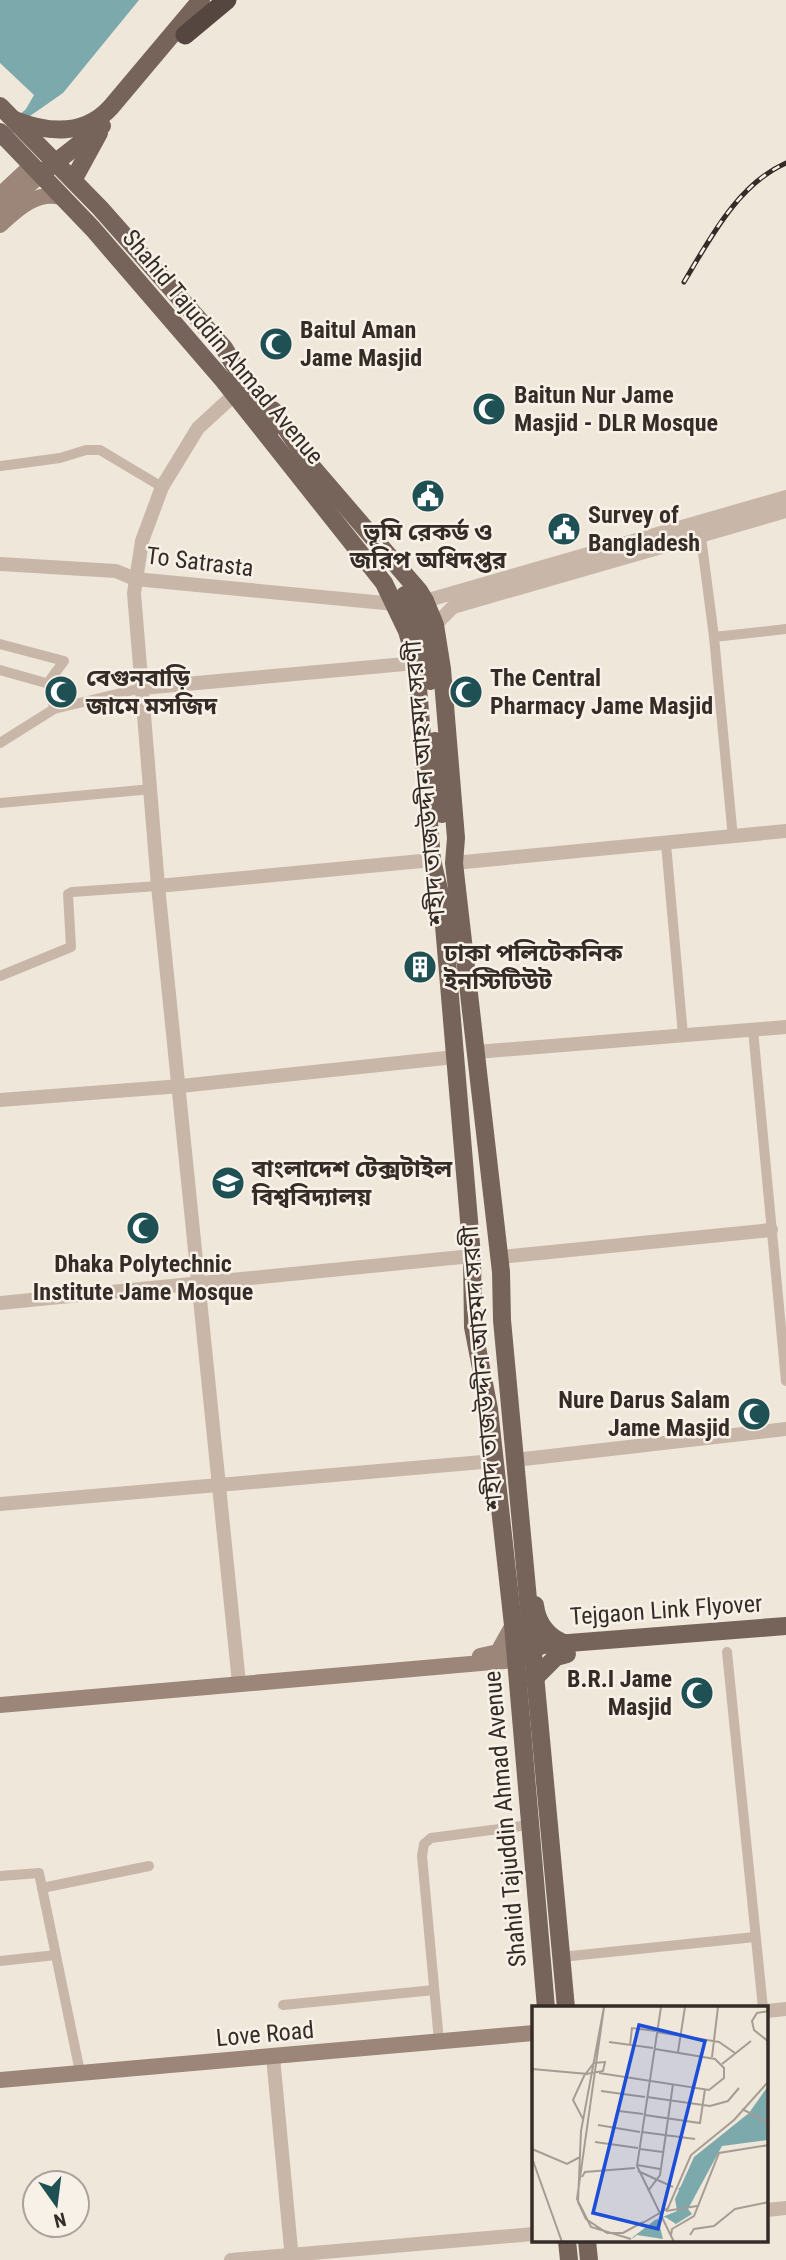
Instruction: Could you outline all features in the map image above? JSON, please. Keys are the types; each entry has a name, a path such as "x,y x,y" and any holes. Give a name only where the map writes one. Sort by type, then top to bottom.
{"highway":[{"path":"185,35 227,0"}],"main road":[{"path":"0,210 109,93 186,0"},
{"path":"7,118 45,129 75,129 102,116 201,0"},
{"path":"76,175 88,148 104,124 214,0"},
{"path":"7,118 56,126 89,112"},
{"path":"7,118 225,366 257,417"},
{"path":"7,118 100,208 224,348 286,449 411,604 427,653 451,855"},
{"name":"Shahid Tajuddin Ahmad Avenue","path":"7,118 54,153 76,175 231,346 296,446 425,601"},
{"name":"Shahid Tajuddin Ahmad Avenue","path":"7,118 37,170 257,417 294,471 374,568 405,626"},
{"path":"54,153 104,124"},
{"path":"0,195 37,170"},
{"path":"0,225 33,200 57,196 64,198"},
{"path":"391,596 407,577"},
{"path":"391,596 425,601"},
{"path":"405,626 409,610 425,601"},
{"name":"শহীদ তাজউদ্দীন আহমদ সরণী","path":"425,601 435,625 442,669 456,838 451,855 500,1265 502,1320 524,1559 527,1655 535,1678 566,2006"},
{"path":"415,656 435,625"},
{"name":"শহীদ তাজউদ্দীন আহমদ সরণী","path":"405,626 415,656 432,860 442,902 472,1256 473,1327 489,1409 513,1625"},
{"path":"472,1256 486,1278 496,1279 500,1265"},
{"path":"473,1300 489,1295 497,1305 502,1320"},
{"name":"Tejgaon Link Flyover","path":"524,1559 531,1568 535,1610 540,1624 567,1649 786,1626"},
{"path":"413,1669 435,1660 495,1655 504,1646 513,1625"},
{"name":"Shahid Tajuddin Ahmad Avenue","path":"513,1625 527,1655 527,1798 547,2006"},
{"name":"Tejgaon Link Flyover","path":"639,1643 786,1636"},
{"path":"0,1705 413,1669 567,1649"},
{"path":"535,1678 567,1649"},
{"path":"527,1798 545,1796"},
{"name":"Love Road","path":"0,2080 532,2033"},
{"path":"567,2242 569,2260"},
{"path":"587,2242 589,2260"}],"street":[{"path":"234,394 198,428 162,487 140,553 135,579 134,613 152,789 158,886 181,1086 239,1684"},
{"path":"1,466 60,458 86,450 100,450 162,487"},
{"path":"435,625 453,607 699,530 786,497"},
{"path":"425,601 699,530 786,511"},
{"path":"699,530 714,637 733,838"},
{"path":"114,571 128,565 140,553"},
{"name":"To Satrasta","path":"0,564 114,571 135,579 353,602 391,596"},
{"path":"353,602 366,598 375,590 374,568"},
{"path":"714,637 786,629"},
{"path":"0,644 64,661 47,684"},
{"path":"0,743 54,709 142,688 395,664 415,656"},
{"path":"0,670 47,684 51,687 54,709"},
{"path":"0,803 152,789"},
{"path":"451,855 666,844 786,831"},
{"path":"666,844 683,1035"},
{"path":"0,976 71,947 68,894 72,891 158,886 432,860"},
{"path":"476,1052 786,1027"},
{"path":"753,1030 786,1381"},
{"path":"0,1100 181,1086 455,1057"},
{"path":"500,1265 771,1230"},
{"path":"0,1303 472,1256"},
{"path":"515,1460 786,1429"},
{"path":"0,1504 494,1461"},
{"path":"727,1652 755,1937 764,2006"},
{"path":"439,2041 422,1856 424,1844 431,1838 529,1825"},
{"path":"42,1888 149,1866"},
{"path":"0,1876 39,1873 80,2072"},
{"path":"561,1957 755,1937"},
{"path":"0,1961 56,1955"},
{"path":"283,2005 434,1990"},
{"path":"768,2010 786,2009"},
{"path":"272,2057 291,2257"},
{"path":"768,2210 786,2208"},
{"path":"231,2260 291,2257 532,2234"}],"water":[{"path":"0,0 139,0 63,93 30,116 0,146 0,133 26,109 34,95 0,63"}],"railway":[{"path":"684,282 715,231 739,199 753,185 786,163"}],"place":[{"name":"Baitul Aman Jame Masjid","path":"276,344"},
{"name":"Baitun Nur Jame Masjid - DLR Mosque","path":"489,409"},
{"name":"ভূমি রেকর্ড ও জরিপ অধিদপ্তর","path":"428,496"},
{"name":"Survey of Bangladesh","path":"564,529"},
{"name":"বেগুনবাড়ি জামে মসজিদ","path":"61,692"},
{"name":"The Central Pharmacy Jame Masjid","path":"466,692"},
{"name":"ঢাকা পলিটেকনিক ইনস্টিটিউট","path":"420,967"},
{"name":"বাংলাদেশ টেক্সটাইল বিশ্ববিদ্যালয়","path":"228,1183"},
{"name":"Dhaka Polytechnic Institute Jame Mosque","path":"143,1228"},
{"name":"Nure Darus Salam Jame Masjid","path":"754,1414"},
{"name":"B.R.I Jame Masjid","path":"697,1693"}]}
